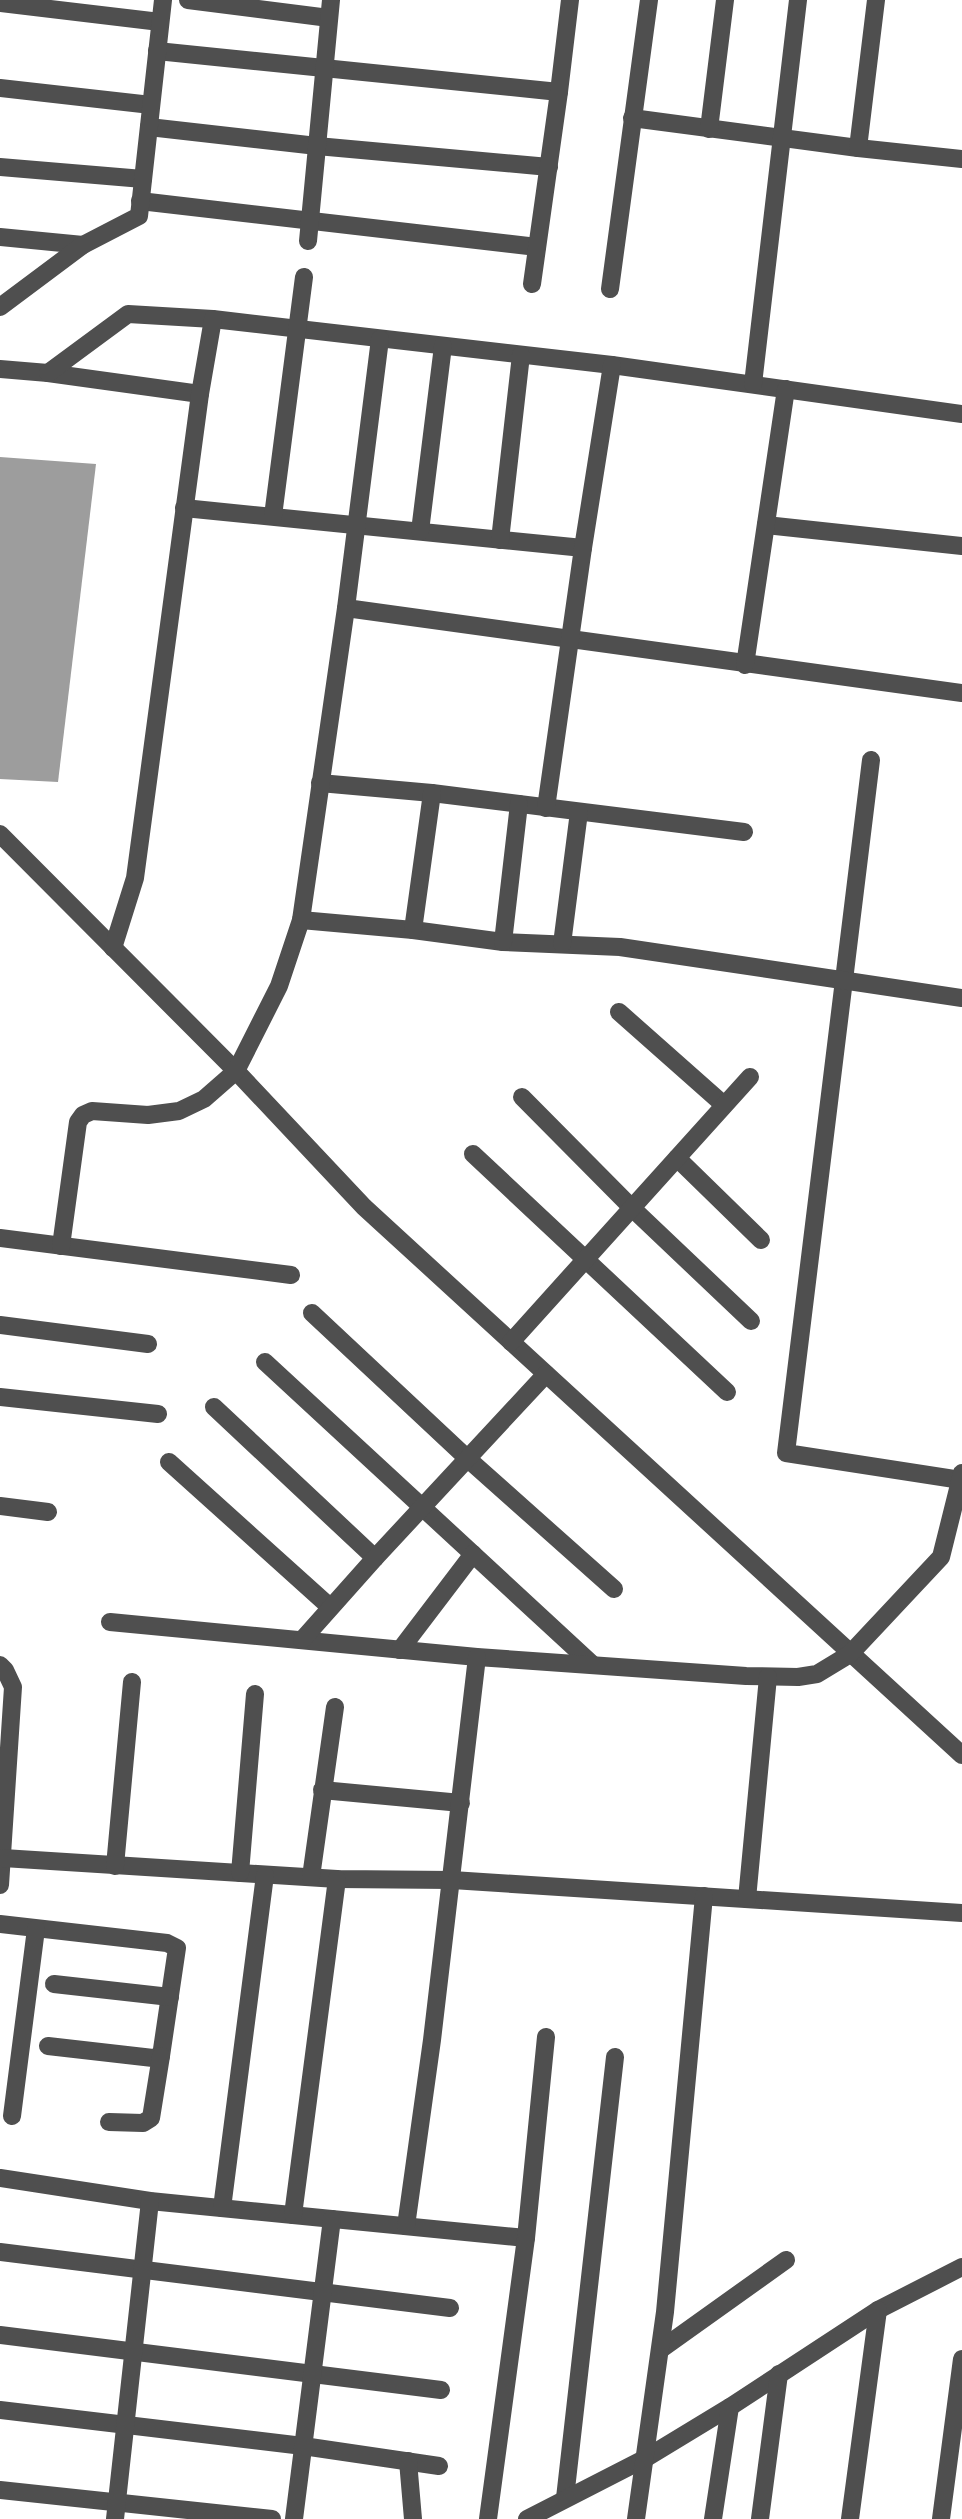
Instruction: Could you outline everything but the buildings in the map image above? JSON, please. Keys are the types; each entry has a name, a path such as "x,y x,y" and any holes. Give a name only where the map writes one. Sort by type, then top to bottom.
{"street":[{"path":"0,307 83,245 139,216 163,0"},
{"path":"188,0 330,9 308,240"},
{"path":"531,284 570,0"},
{"path":"610,289 649,0"},
{"path":"709,129 725,0"},
{"path":"753,384 798,0"},
{"path":"858,148 876,0"},
{"path":"0,3 160,22"},
{"path":"157,51 559,92"},
{"path":"0,88 151,105"},
{"path":"632,118 962,159"},
{"path":"149,127 317,146 548,167"},
{"path":"0,167 143,179"},
{"path":"140,201 537,247"},
{"path":"0,237 83,245"},
{"path":"273,516 304,276"},
{"path":"48,373 128,314 214,319 612,365 962,414"},
{"path":"114,948 135,878 200,394 214,319"},
{"path":"61,1246 78,1122 83,1115 92,1111 148,1115 179,1111 204,1099 236,1071 279,986 301,920 346,608 380,339"},
{"path":"420,531 443,346"},
{"path":"499,540 521,355"},
{"path":"547,808 583,548 612,365"},
{"path":"0,369 200,394"},
{"path":"745,664 786,389"},
{"path":"184,508 583,548"},
{"path":"766,525 962,546"},
{"path":"346,608 962,693"},
{"path":"110,1622 477,1657 798,1677 817,1674 850,1654 941,1557 962,1477 786,1453 871,760"},
{"path":"320,783 432,793 744,832"},
{"path":"413,930 432,793"},
{"path":"503,942 519,804"},
{"path":"562,944 579,812"},
{"path":"0,834 236,1071 364,1207 962,1755"},
{"path":"301,920 413,930 503,942 620,947 962,998"},
{"path":"619,1012 724,1105"},
{"path":"511,1342 750,1077"},
{"path":"522,1097 632,1208 751,1321"},
{"path":"473,1154 727,1392"},
{"path":"677,1158 761,1240"},
{"path":"0,1238 291,1275"},
{"path":"312,1313 468,1459 614,1589"},
{"path":"0,1325 148,1344"},
{"path":"265,1362 592,1664"},
{"path":"302,1640 545,1374"},
{"path":"0,1397 158,1414"},
{"path":"214,1408 375,1558"},
{"path":"169,1462 330,1607"},
{"path":"0,1506 48,1512"},
{"path":"400,1650 473,1554"},
{"path":"406,2226 452,1880 477,1657"},
{"path":"0,1665 13,1687 0,1885"},
{"path":"747,1899 768,1677"},
{"path":"115,1866 132,1682"},
{"path":"240,1873 255,1694"},
{"path":"311,1877 335,1707"},
{"path":"322,1790 461,1803"},
{"path":"3,1858 337,1879 452,1880 962,1913"},
{"path":"222,2208 265,1875"},
{"path":"293,2215 337,1879"},
{"path":"636,2519 660,2350 704,1896"},
{"path":"0,1924 174,1945 177,1948 151,2118 143,2123 109,2122"},
{"path":"12,2116 36,1929"},
{"path":"54,1984 170,1997"},
{"path":"488,2519 526,2238 546,2037"},
{"path":"48,2046 153,2059 160,2056"},
{"path":"565,2498 615,2057"},
{"path":"0,2178 150,2201 526,2238"},
{"path":"116,2511 150,2201"},
{"path":"294,2519 332,2219"},
{"path":"0,2252 450,2308"},
{"path":"660,2350 786,2260"},
{"path":"527,2519 646,2458 730,2407 878,2310 962,2267"},
{"path":"850,2519 878,2310"},
{"path":"0,2335 441,2390"},
{"path":"942,2519 962,2359"},
{"path":"760,2519 779,2374"},
{"path":"713,2519 730,2407"},
{"path":"0,2410 303,2446 439,2466"},
{"path":"408,2461 413,2519"},
{"path":"0,2490 116,2511 272,2519"}],"shaded area":[{"path":"0,457 96,464 58,782 0,779"}]}
